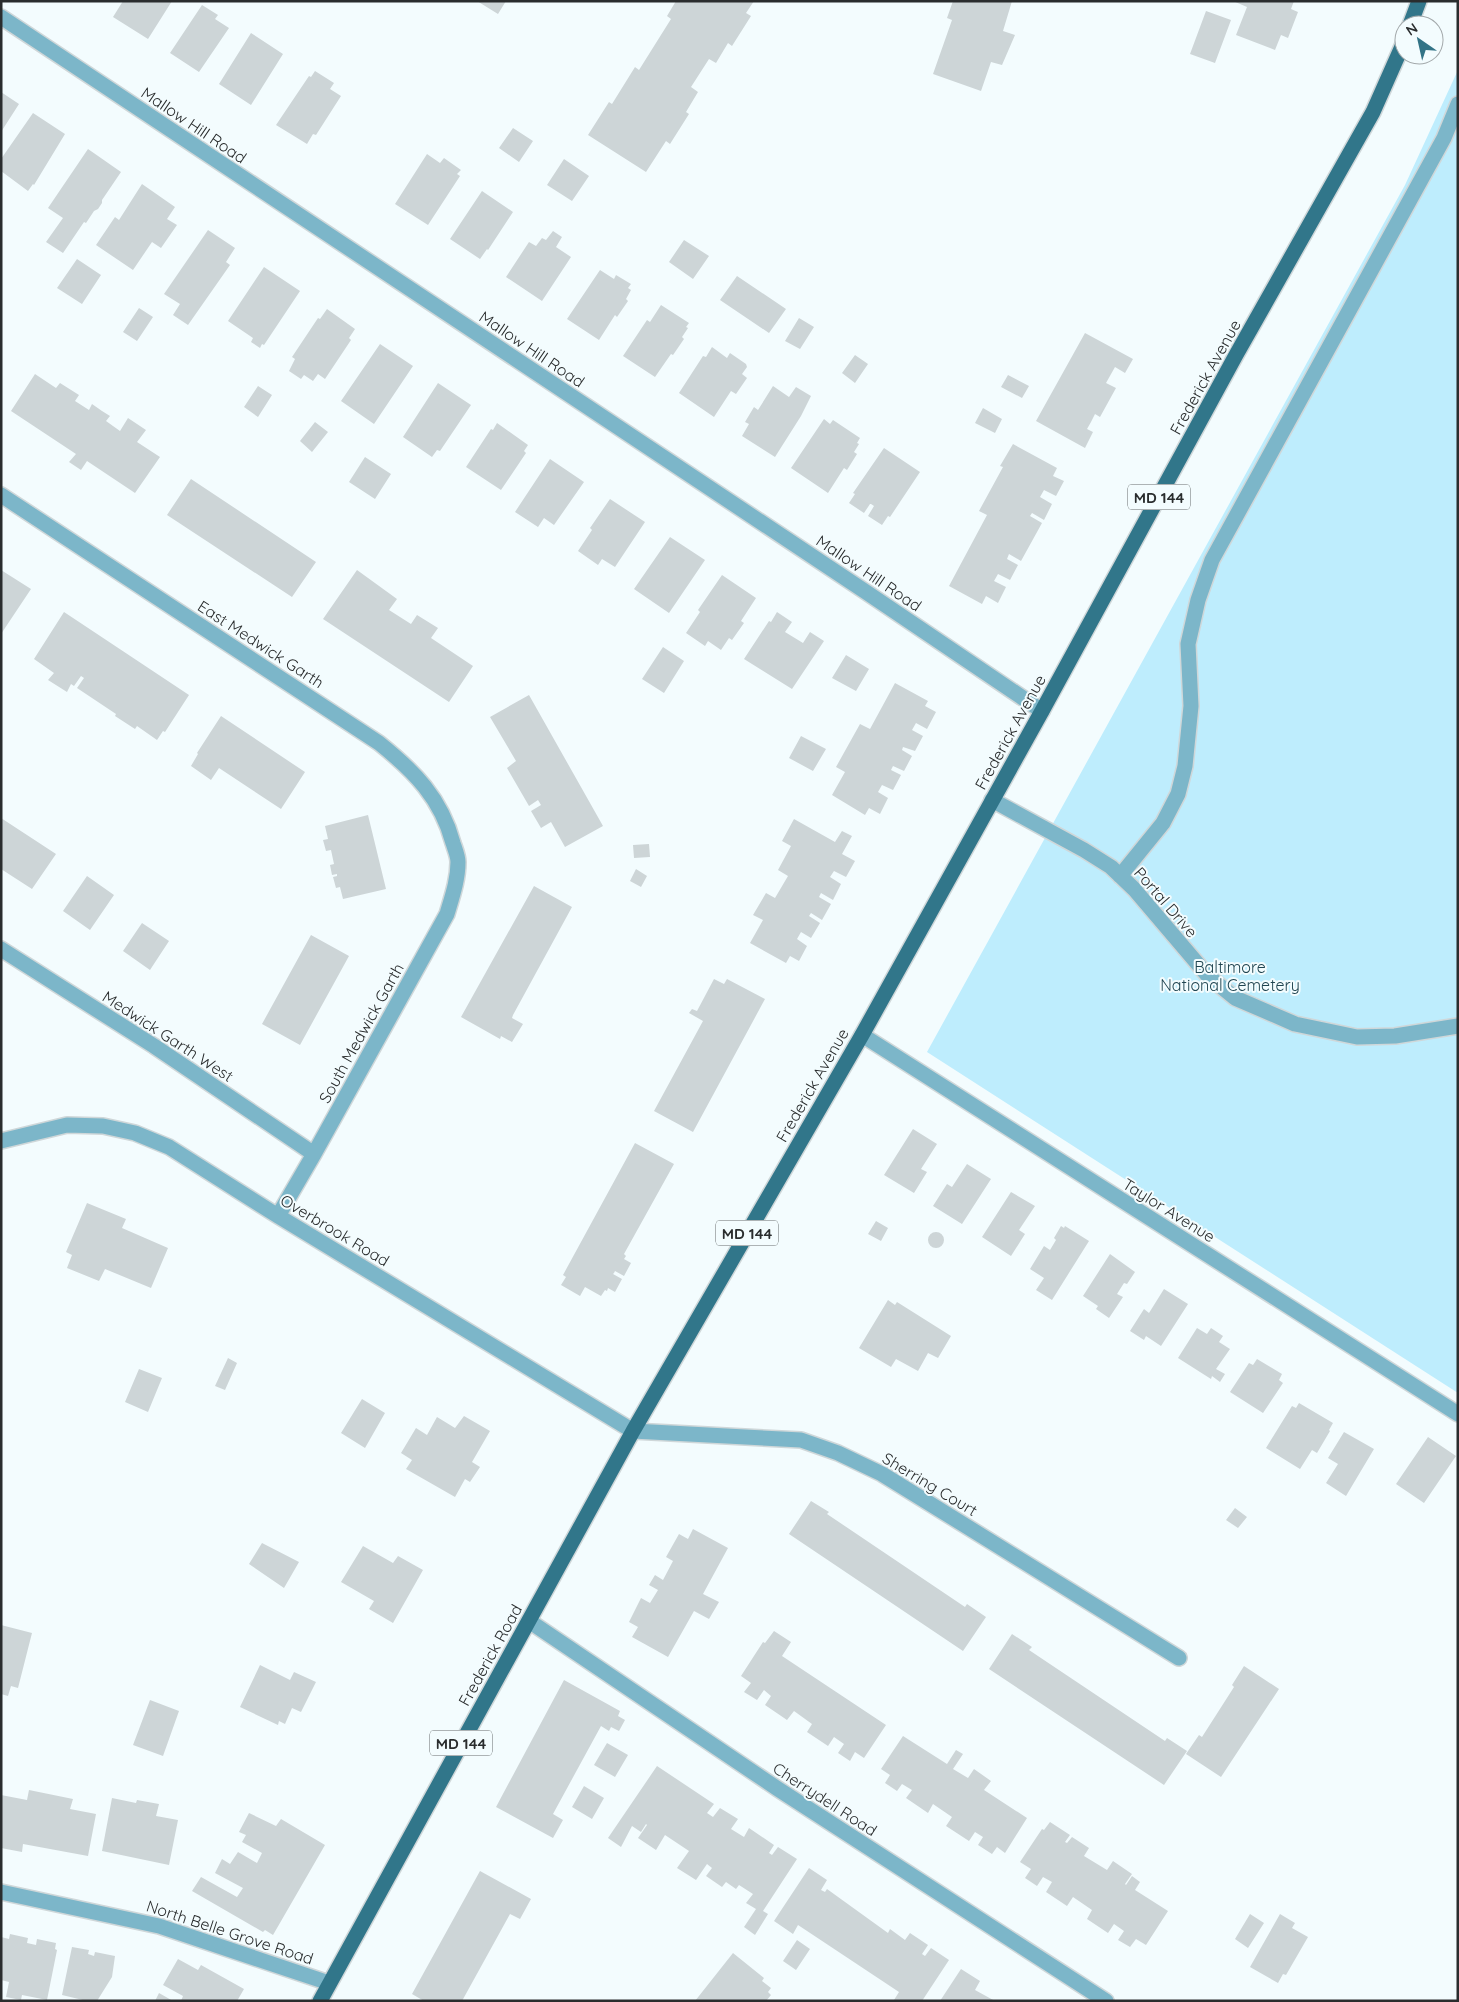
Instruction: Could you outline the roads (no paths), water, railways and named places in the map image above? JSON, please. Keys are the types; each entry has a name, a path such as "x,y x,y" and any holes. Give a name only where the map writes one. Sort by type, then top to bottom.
{"main road":[{"path":"1414,15 1419,1"},
{"name":"Frederick Avenue","path":"633,1431 862,1035 1236,356 1373,112 1394,65"},
{"name":"Frederick Road","path":"320,2001 633,1431"}],"street":[{"name":"Mallow Hill Road","path":"1,17 1042,711"},
{"path":"1120,876 1163,823 1178,794 1186,766 1191,706 1188,644 1198,600 1212,560 1444,138 1458,104"},
{"name":"East Medwick Garth","path":"1,495 379,743 411,769 434,798 450,829 458,860"},
{"name":"Portal Drive","path":"992,800 1084,850 1111,867 1134,889 1208,976 1235,998 1295,1024 1357,1037 1395,1036 1458,1026"},
{"name":"South Medwick Garth","path":"278,1216 447,914 455,888 458,860"},
{"name":"Medwick Garth West","path":"1,949 154,1046 314,1154"},
{"name":"Taylor Avenue","path":"862,1035 1458,1414"},
{"name":"Overbrook Road","path":"1,1141 67,1124 103,1126 135,1133 169,1147 278,1216 633,1431"},
{"name":"Sherring Court","path":"633,1431 801,1440 838,1453 882,1474 1178,1658"},
{"name":"Cherrydell Road","path":"529,1620 778,1789 1106,2001"},
{"name":"North Belle Grove Road","path":"1,1892 159,1926 330,1983"}],"park label":[{"name":"Baltimore National Cemetery","path":"1230,976"}]}
